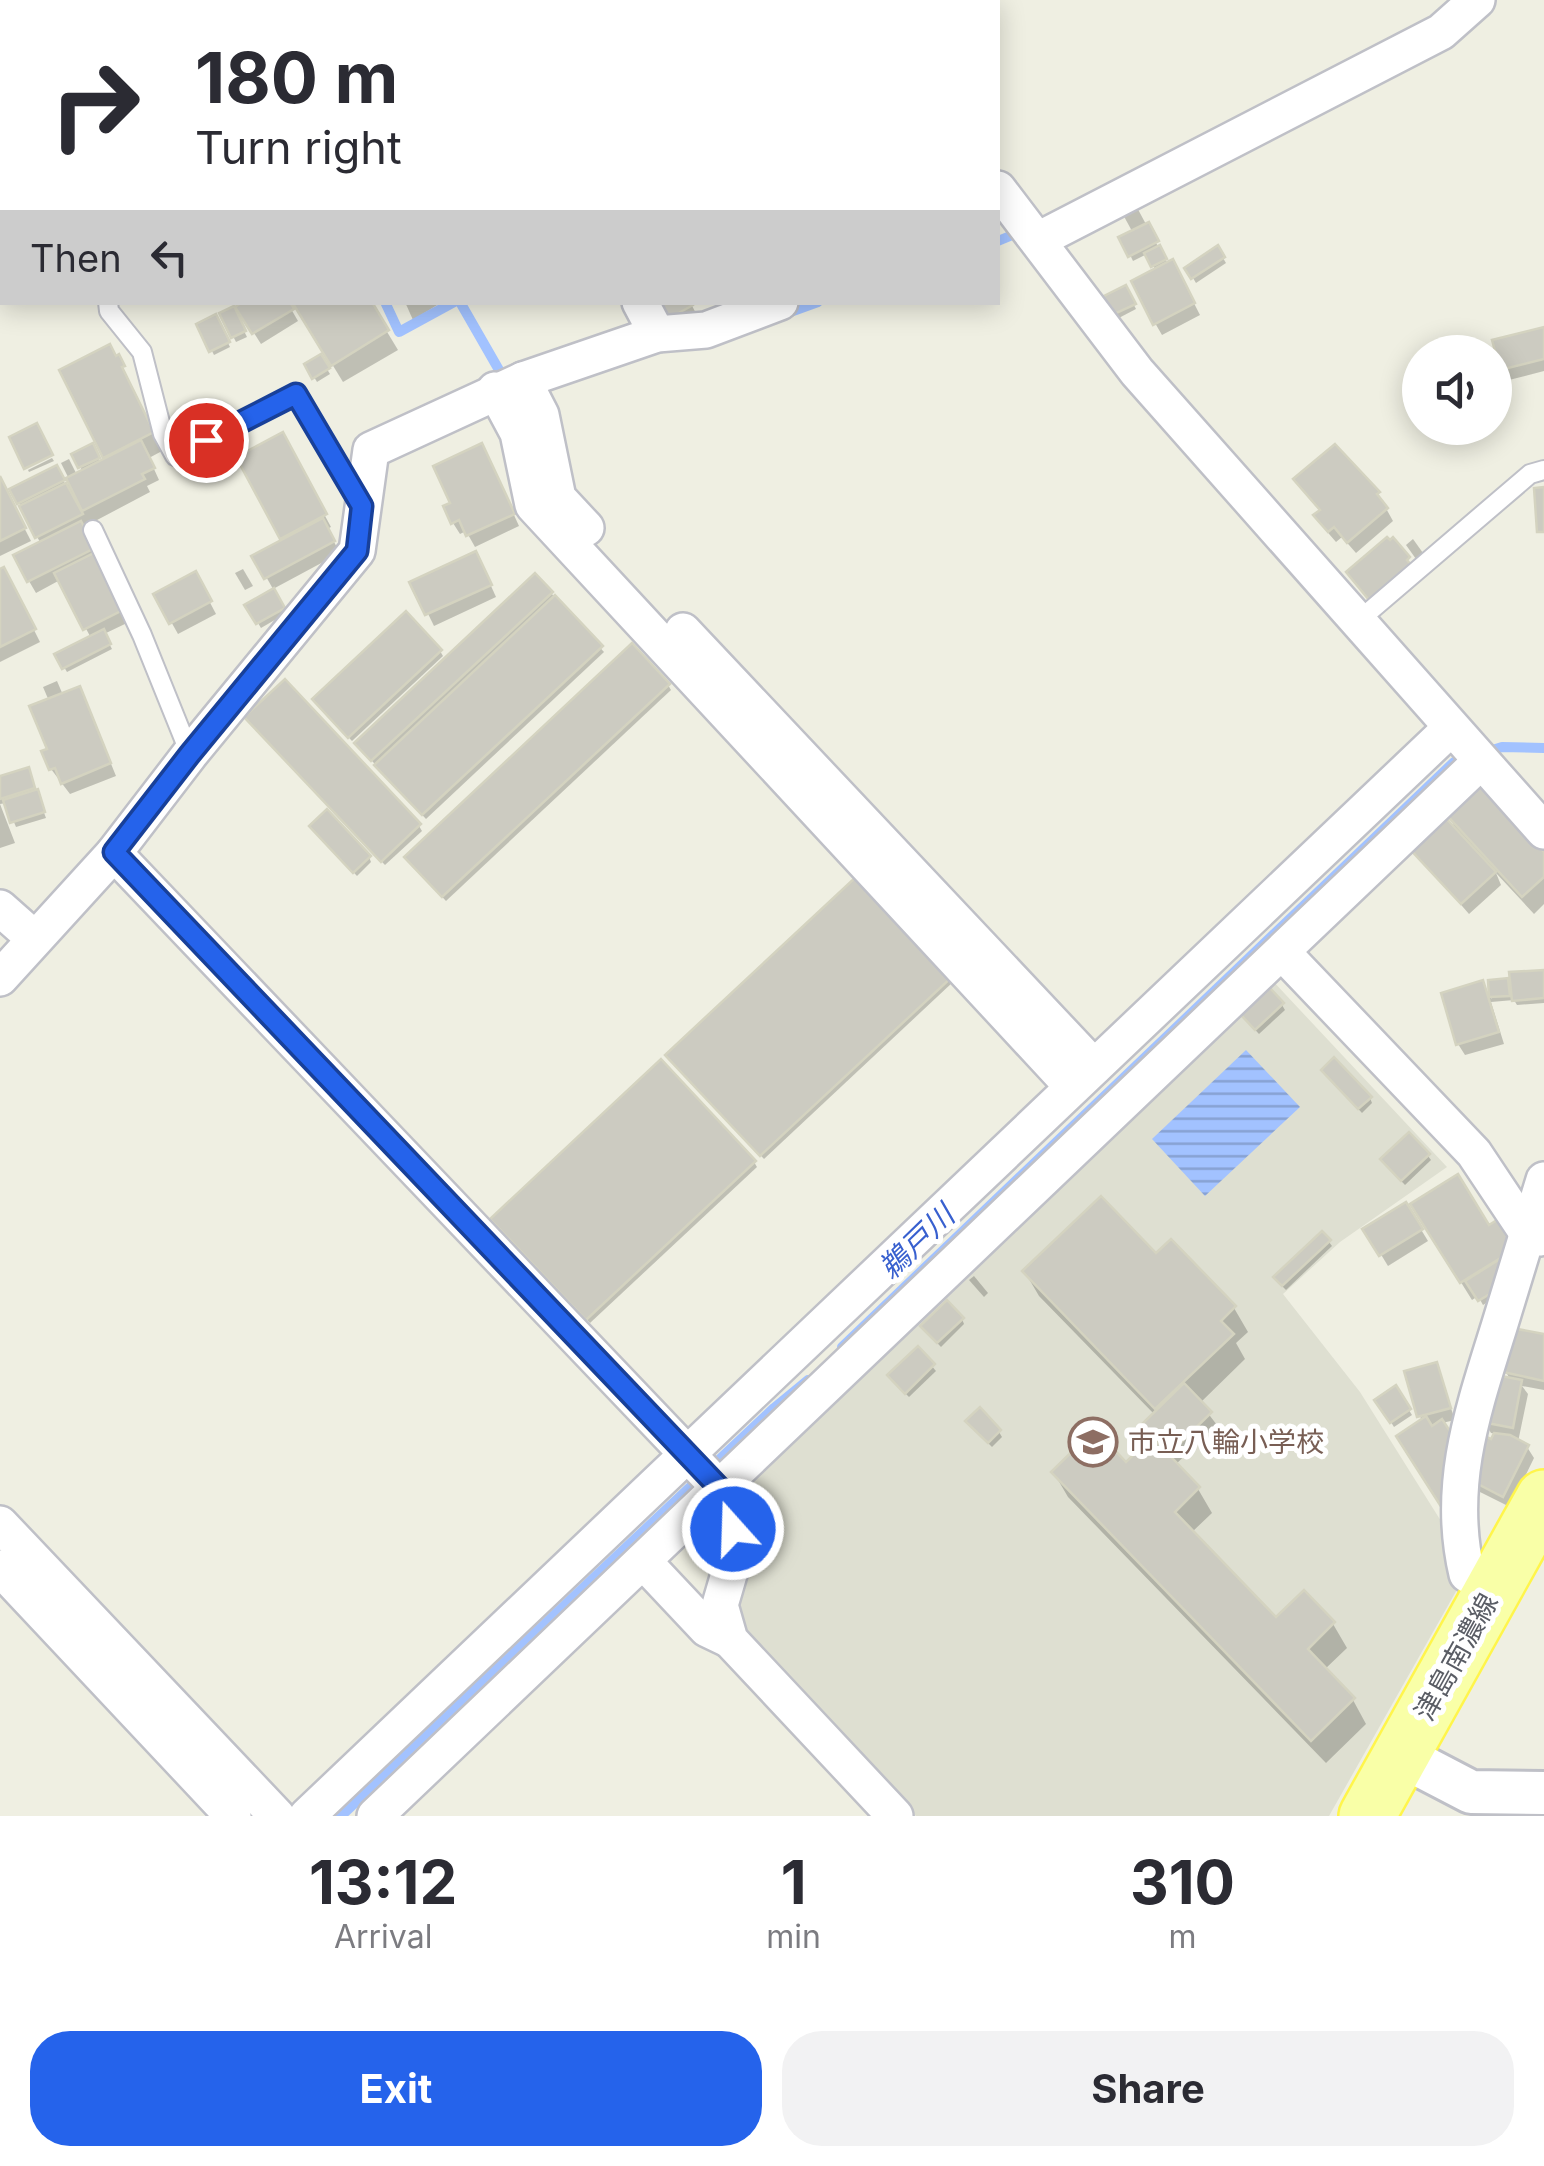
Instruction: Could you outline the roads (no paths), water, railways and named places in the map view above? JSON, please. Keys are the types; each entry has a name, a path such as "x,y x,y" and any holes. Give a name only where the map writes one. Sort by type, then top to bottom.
{"main road":[{"name":"津島南濃線","path":"1367,1816 1544,1498"}],"street":[{"path":"1478,0 1441,32 1013,215 1137,372 1544,831"},
{"path":"642,305 656,334"},
{"path":"0,978 114,852 357,551 371,450 509,385 656,334 706,330 772,305"},
{"path":"509,385 533,505 1084,1077"},
{"path":"374,1816 643,1561 703,1470 1084,1077 1464,743"},
{"path":"307,1816 703,1470 1282,952 1464,743"},
{"path":"114,852 732,1501 734,1557 720,1605 730,1640"},
{"path":"0,908 36,939"},
{"path":"1282,952 1474,1153 1536,1237"},
{"path":"1493,1590 1466,1574 1458,1538 1460,1482 1468,1424 1536,1237 1544,1180"},
{"path":"0,1524 277,1816"},
{"path":"643,1561 707,1629 730,1640 895,1816"},
{"path":"0,1568 233,1816"},
{"path":"1402,1756 1471,1792 1544,1793"}],"lane":[{"path":"108,305 142,352 163,434 176,456 296,394 362,506"},
{"path":"1357,622 1530,474 1544,470"},
{"path":"92,530 142,635 190,754"}],"water":[{"path":"1246,1050 1300,1107 1205,1196 1152,1139"}],"waterway":[{"path":"1000,240 1010,236"},
{"path":"386,305 399,332 448,305"},
{"path":"462,305 499,370"},
{"path":"782,315 810,305"},
{"name":"鵜戸川","path":"1486,752 1502,747 1544,748"},
{"name":"鵜戸川","path":"842,1347 1454,762 1465,759"},
{"name":"鵜戸川","path":"341,1816 808,1380"}],"place":[{"name":"市立八輪小学校","path":"1093,1442"}]}
